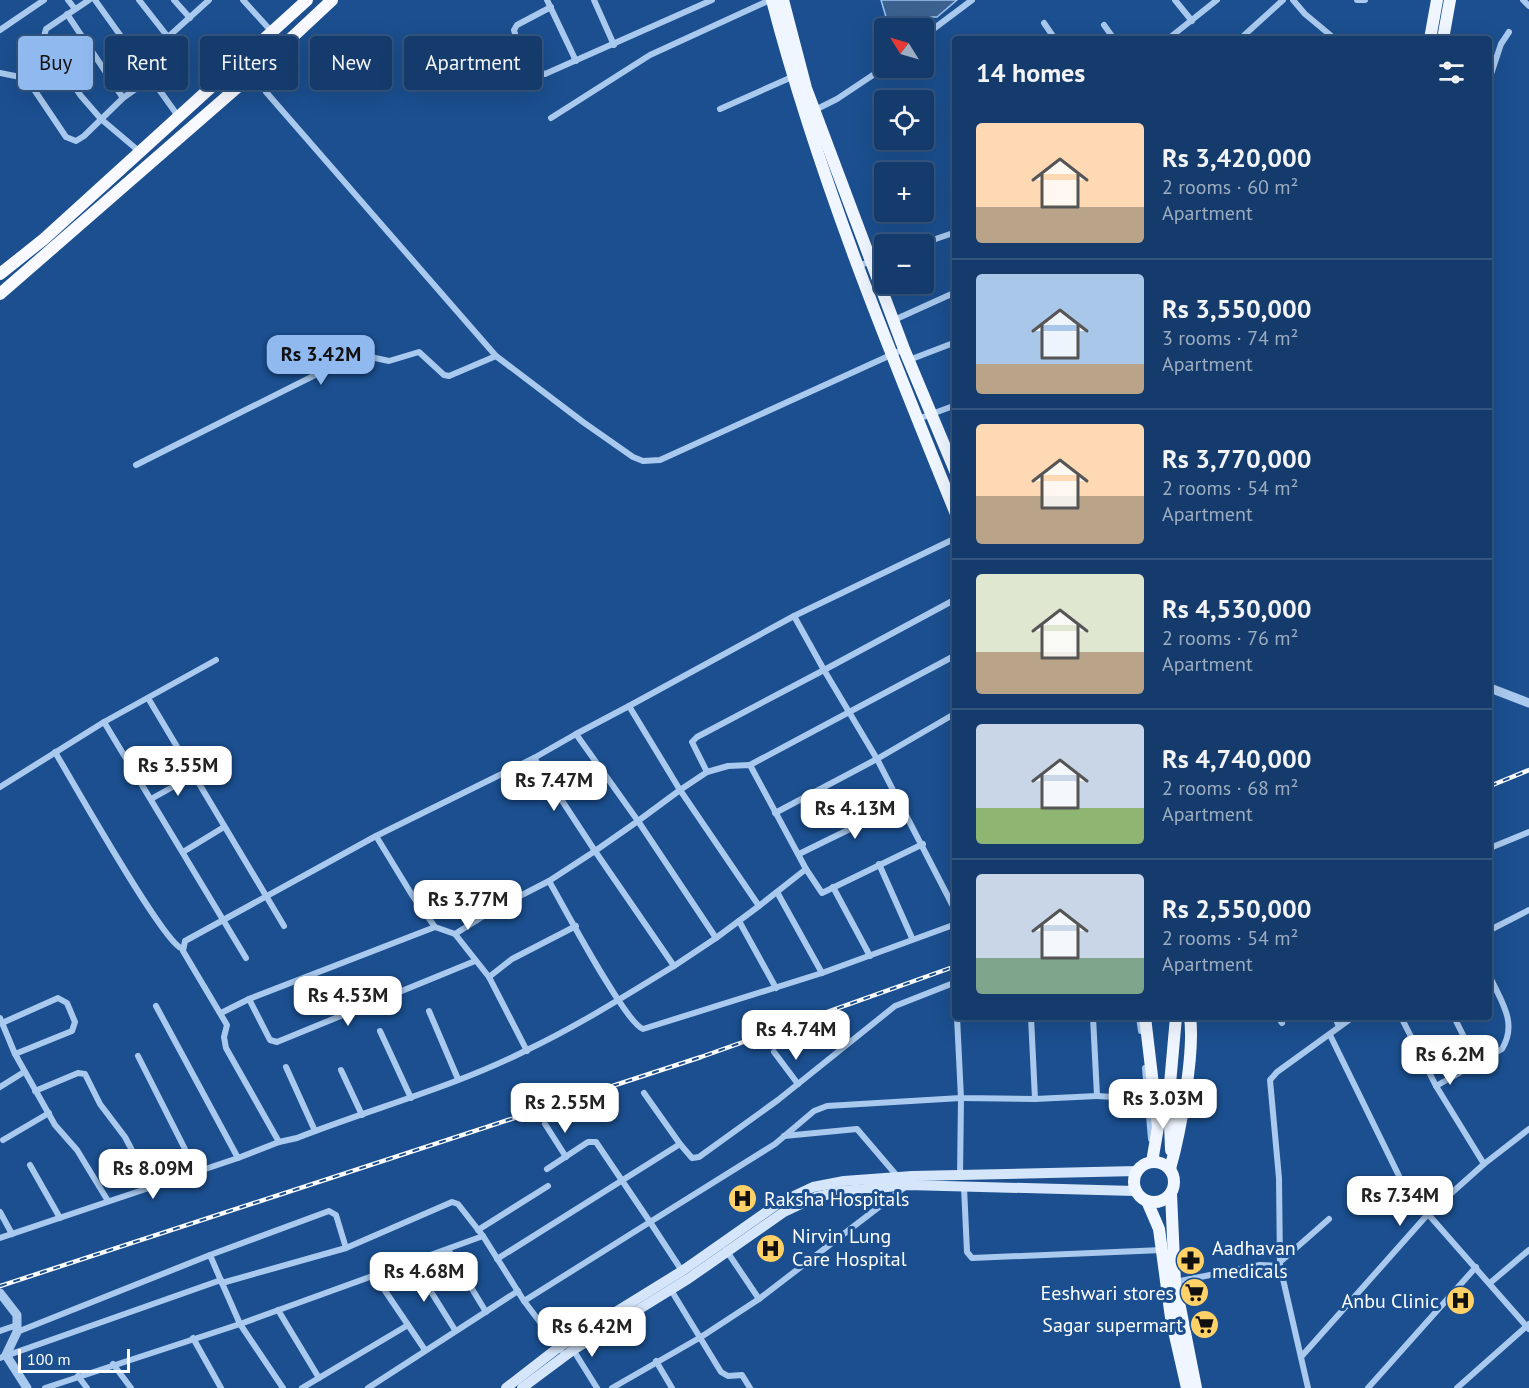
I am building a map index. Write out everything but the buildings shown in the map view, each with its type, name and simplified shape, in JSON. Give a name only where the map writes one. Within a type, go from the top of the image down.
[{"type":"highway","points":[[0,274],[44,239],[308,0]]},
{"type":"highway","points":[[0,294],[251,76],[334,0]]},
{"type":"main road","points":[[771,0],[792,77],[856,266],[952,504]]},
{"type":"main road","points":[[783,0],[815,110],[907,354],[931,414],[952,457]]},
{"type":"main road","points":[[1431,36],[1437,0]]},
{"type":"main road","points":[[1444,36],[1450,0]]},
{"type":"main road","points":[[1145,1020],[1158,1127],[1152,1162]]},
{"type":"main road","points":[[1176,1020],[1169,1095],[1171,1152],[1169,1168],[1174,1186],[1171,1194],[1175,1282],[1196,1388]]},
{"type":"main road","points":[[1169,1168],[1179,1131],[1190,1039],[1190,1020]]},
{"type":"main road","points":[[522,1388],[566,1349],[671,1290],[798,1192],[844,1181],[898,1177],[1137,1171],[1152,1162],[1169,1132]]},
{"type":"main road","points":[[1152,1162],[1169,1168]]},
{"type":"main road","points":[[1135,1191],[1134,1181],[1137,1171]]},
{"type":"main road","points":[[506,1388],[682,1270],[784,1212],[816,1197],[844,1191],[908,1185],[1135,1191],[1147,1201],[1157,1221],[1172,1318],[1187,1388]]},
{"type":"main road","points":[[1147,1201],[1164,1200],[1171,1194]]},
{"type":"street","points":[[0,30],[44,0]]},
{"type":"street","points":[[68,0],[75,9]]},
{"type":"street","points":[[89,0],[46,29],[42,40],[81,96],[101,119],[141,152]]},
{"type":"street","points":[[95,0],[120,36]]},
{"type":"street","points":[[139,0],[167,36]]},
{"type":"street","points":[[174,0],[190,18]]},
{"type":"street","points":[[169,36],[209,0]]},
{"type":"street","points":[[243,0],[272,32]]},
{"type":"street","points":[[547,0],[576,61]]},
{"type":"street","points":[[594,0],[614,45]]},
{"type":"street","points":[[551,7],[514,27],[514,33],[526,59],[533,69],[545,74],[712,0]]},
{"type":"street","points":[[552,118],[650,55],[771,0]]},
{"type":"street","points":[[934,28],[972,0]]},
{"type":"street","points":[[1175,0],[1192,21]]},
{"type":"street","points":[[1172,36],[1192,21],[1209,3],[1217,0]]},
{"type":"street","points":[[1243,36],[1283,0]]},
{"type":"street","points":[[1293,0],[1305,14],[1331,36]]},
{"type":"street","points":[[1357,0],[1365,0]]},
{"type":"street","points":[[1523,0],[1529,6]]},
{"type":"street","points":[[67,14],[123,98]]},
{"type":"street","points":[[1044,23],[1053,36]]},
{"type":"street","points":[[1104,25],[1112,36]]},
{"type":"street","points":[[1492,71],[1501,44],[1509,32]]},
{"type":"street","points":[[0,73],[20,76],[29,82],[69,140],[76,141],[134,90]]},
{"type":"street","points":[[815,110],[837,99],[874,74]]},
{"type":"street","points":[[720,109],[792,77]]},
{"type":"street","points":[[157,90],[179,118]]},
{"type":"street","points":[[266,92],[496,356],[582,423],[633,457],[643,460],[660,460],[892,354],[907,354],[952,343]]},
{"type":"street","points":[[934,240],[952,233]]},
{"type":"street","points":[[856,266],[872,261]]},
{"type":"street","points":[[894,320],[952,294]]},
{"type":"street","points":[[136,465],[357,354],[389,361],[420,352],[444,375],[449,376],[496,356]]},
{"type":"street","points":[[918,419],[952,406]]},
{"type":"street","points":[[182,948],[185,941],[267,898],[376,836],[534,758],[794,616],[952,540]]},
{"type":"street","points":[[707,772],[692,745],[694,739],[952,601]]},
{"type":"street","points":[[794,616],[877,759],[952,904]]},
{"type":"street","points":[[455,933],[493,909],[549,881],[595,852],[707,772],[728,766],[750,765],[850,714],[952,657]]},
{"type":"street","points":[[0,787],[104,722],[216,660]]},
{"type":"street","points":[[1492,689],[1529,703]]},
{"type":"street","points":[[148,698],[284,926]]},
{"type":"street","points":[[629,706],[680,790],[759,906]]},
{"type":"street","points":[[775,813],[877,759],[952,715]]},
{"type":"street","points":[[104,722],[246,958]]},
{"type":"street","points":[[576,734],[638,821],[716,938]]},
{"type":"street","points":[[56,752],[164,931],[176,945],[182,948],[227,1025],[224,1037],[226,1048],[279,1142]]},
{"type":"street","points":[[534,758],[595,852],[674,966]]},
{"type":"street","points":[[750,765],[806,869],[822,893],[923,844]]},
{"type":"street","points":[[151,799],[194,775]]},
{"type":"street","points":[[799,854],[901,804]]},
{"type":"street","points":[[183,852],[224,827]]},
{"type":"street","points":[[1492,847],[1529,832]]},
{"type":"street","points":[[376,836],[412,895],[435,927],[455,933],[489,977],[527,1051]]},
{"type":"street","points":[[879,864],[912,938]]},
{"type":"street","points":[[0,1238],[197,1173],[279,1142],[411,1098],[527,1051],[674,966],[740,921],[806,869]]},
{"type":"street","points":[[549,881],[618,999],[637,1027],[651,1029],[822,974],[912,938],[952,925]]},
{"type":"street","points":[[833,887],[870,956]]},
{"type":"street","points":[[777,892],[822,974]]},
{"type":"street","points":[[1492,929],[1529,910]]},
{"type":"street","points":[[740,921],[776,988]]},
{"type":"street","points":[[489,977],[512,959],[576,926]]},
{"type":"street","points":[[220,1013],[249,999],[435,927]]},
{"type":"street","points":[[249,999],[266,1035],[273,1042],[277,1042],[475,961]]},
{"type":"street","points":[[1436,1086],[1502,1049],[1509,1027],[1509,1017],[1492,981]]},
{"type":"street","points":[[644,1093],[692,1158],[699,1157],[798,1084],[895,1006],[952,984]]},
{"type":"street","points":[[15,1054],[72,1031],[75,1022],[67,1003],[58,998],[1,1021],[2,1032],[35,1091],[77,1150],[108,1201]]},
{"type":"street","points":[[156,1006],[238,1158]]},
{"type":"street","points":[[429,1011],[458,1079]]},
{"type":"street","points":[[957,1020],[962,1098],[960,1176]]},
{"type":"street","points":[[1031,1020],[1035,1099]]},
{"type":"street","points":[[1093,1020],[1097,1096]]},
{"type":"street","points":[[1139,1020],[1152,1134],[1152,1162]]},
{"type":"street","points":[[1336,1020],[1339,1027]]},
{"type":"street","points":[[1308,1388],[1280,1265],[1279,1178],[1269,1085],[1274,1075],[1349,1020]]},
{"type":"street","points":[[1403,1020],[1436,1086],[1484,1164]]},
{"type":"street","points":[[1456,1020],[1478,1063]]},
{"type":"street","points":[[380,1031],[411,1098]]},
{"type":"street","points":[[1330,1035],[1400,1178],[1428,1214],[1528,1326],[1457,1388]]},
{"type":"street","points":[[774,1052],[798,1084]]},
{"type":"street","points":[[138,1056],[197,1173]]},
{"type":"street","points":[[286,1067],[315,1131]]},
{"type":"street","points":[[341,1070],[362,1115]]},
{"type":"street","points":[[0,1087],[24,1072]]},
{"type":"street","points":[[35,1091],[78,1073],[85,1074],[106,1113],[125,1137],[152,1188]]},
{"type":"street","points":[[524,1300],[784,1136],[814,1111],[827,1106],[962,1098],[1035,1099],[1097,1096],[1147,1099]]},
{"type":"street","points":[[3,1140],[49,1113]]},
{"type":"street","points":[[545,1124],[566,1157]]},
{"type":"street","points":[[784,1136],[857,1129],[898,1177]]},
{"type":"street","points":[[1301,1357],[1428,1214],[1484,1164],[1528,1133]]},
{"type":"street","points":[[547,1169],[592,1140],[596,1142],[682,1270]]},
{"type":"street","points":[[497,1258],[680,1144]]},
{"type":"street","points":[[30,1165],[60,1218]]},
{"type":"street","points":[[612,1388],[701,1337],[759,1299],[908,1185]]},
{"type":"street","points":[[478,1230],[548,1186]]},
{"type":"street","points":[[964,1187],[967,1252],[972,1258],[1163,1250]]},
{"type":"street","points":[[3,1356],[222,1281],[346,1248],[452,1202],[458,1204],[483,1236],[518,1292],[597,1388]]},
{"type":"street","points":[[0,1331],[17,1329],[329,1211],[336,1215],[346,1248]]},
{"type":"street","points":[[0,1212],[12,1234]]},
{"type":"street","points":[[1175,1282],[1260,1265],[1280,1265],[1329,1219]]},
{"type":"street","points":[[45,1388],[240,1324],[449,1251],[483,1236]]},
{"type":"street","points":[[724,1247],[759,1299]]},
{"type":"street","points":[[449,1251],[486,1312]]},
{"type":"street","points":[[1490,1283],[1529,1251]]},
{"type":"street","points":[[210,1255],[240,1324],[283,1388]]},
{"type":"street","points":[[413,1263],[455,1330]]},
{"type":"street","points":[[1368,1388],[1476,1267]]},
{"type":"street","points":[[375,1276],[425,1350]]},
{"type":"street","points":[[671,1290],[721,1372],[728,1376],[742,1375],[750,1388]]},
{"type":"street","points":[[368,1388],[455,1330],[518,1292]]},
{"type":"street","points":[[0,1293],[17,1315],[17,1329],[3,1356]]},
{"type":"street","points":[[278,1310],[319,1378]]},
{"type":"street","points":[[302,1388],[408,1324]]},
{"type":"street","points":[[193,1338],[221,1388]]},
{"type":"street","points":[[3,1356],[27,1388]]},
{"type":"street","points":[[656,1361],[672,1388]]},
{"type":"street","points":[[113,1364],[131,1388]]},
{"type":"street","points":[[78,1376],[87,1388]]},
{"type":"water","points":[[881,0],[957,0],[937,17],[886,17]]},
{"type":"railway","points":[[1492,785],[1529,770]]},
{"type":"railway","points":[[0,1286],[701,1057],[952,967]]},
{"type":"place","name":"Raksha Hospitals","points":[[743,1199]]},
{"type":"place","name":"Nirvin Lung Care Hospital","points":[[771,1248]]},
{"type":"place","name":"Aadhavan medicals","points":[[1191,1260]]},
{"type":"place","name":"Eeshwari stores","points":[[1195,1293]]},
{"type":"place","name":"Anbu Clinic","points":[[1460,1301]]},
{"type":"place","name":"Sagar supermart","points":[[1204,1325]]}]
